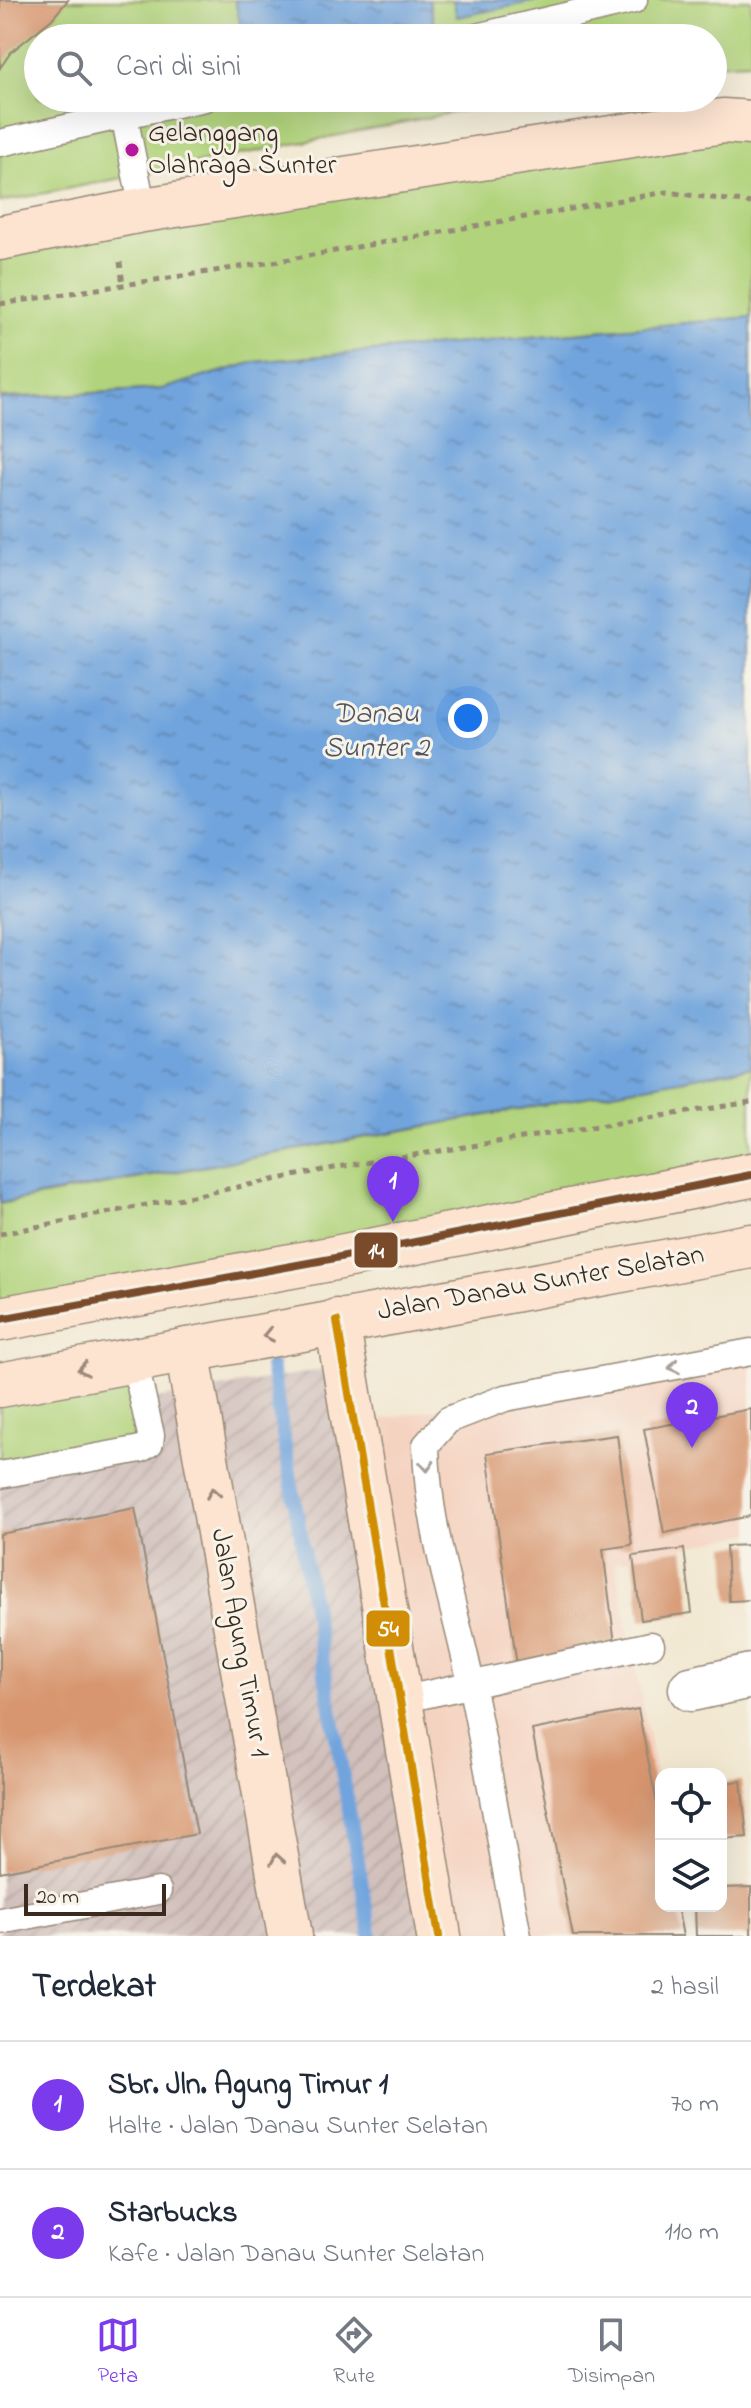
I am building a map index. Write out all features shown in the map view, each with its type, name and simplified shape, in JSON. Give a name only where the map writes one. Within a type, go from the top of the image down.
[{"type":"street","points":[[0,238],[143,210],[723,121],[751,123]]},
{"type":"street","points":[[0,1319],[300,1264],[751,1175]]},
{"type":"street","name":"Jalan Danau Sunter Selatan","points":[[0,1385],[751,1246]]},
{"type":"street","points":[[324,1323],[401,1700],[439,1936]]},
{"type":"street","name":"Jalan Agung Timur 1","points":[[206,1347],[290,1936]]},
{"type":"street","points":[[691,1689],[751,1676]]},
{"type":"lane","points":[[532,24],[634,0]]},
{"type":"lane","points":[[0,143],[138,112]]},
{"type":"lane","points":[[124,115],[143,210]]},
{"type":"lane","points":[[518,1936],[472,1686],[426,1473],[426,1445],[448,1420],[505,1398],[751,1352]]},
{"type":"lane","points":[[0,1475],[141,1449],[150,1443],[151,1435],[134,1360]]},
{"type":"lane","points":[[401,1700],[651,1645]]},
{"type":"lane","points":[[0,1921],[158,1891]]},
{"type":"path","points":[[0,304],[279,261],[666,192],[751,203]]},
{"type":"path","points":[[0,1234],[344,1166],[751,1102]]},
{"type":"shaded area","points":[[751,1351],[751,1533],[615,1562],[655,1768],[655,1912],[683,1912],[688,1936],[441,1936],[360,1423]]},
{"type":"shaded area","points":[[349,1365],[441,1936],[0,1936],[0,1427]]},
{"type":"green space","name":"Gelanggang Olahraga Sunter","points":[[0,0],[751,0],[751,62],[727,63],[727,24],[24,24],[24,112],[456,112],[0,202]]},
{"type":"green space","points":[[751,123],[751,317],[255,362],[162,389],[0,398],[0,244]]},
{"type":"green space","points":[[751,1067],[751,1171],[0,1314],[0,1204]]},
{"type":"green space","points":[[134,1360],[151,1435],[0,1475],[0,1385]]},
{"type":"water","points":[[235,0],[429,0],[434,24],[240,24]]},
{"type":"water","points":[[453,0],[536,0],[537,1],[457,17]]},
{"type":"water","name":"Danau Sunter 2","points":[[751,317],[751,1067],[0,1203],[0,399],[162,389],[255,362]]},
{"type":"building","points":[[0,0],[68,0],[46,24],[24,24],[24,42],[11,52],[0,68]]},
{"type":"building","points":[[751,1409],[751,1516],[664,1533],[644,1429]]},
{"type":"building","points":[[617,1435],[632,1545],[603,1549],[616,1652],[517,1666],[487,1453]]},
{"type":"building","points":[[135,1508],[197,1834],[0,1872],[0,1534]]},
{"type":"building","points":[[751,1545],[751,1600],[729,1601],[726,1546]]},
{"type":"building","points":[[684,1549],[692,1613],[641,1620],[633,1556]]},
{"type":"building","points":[[638,1709],[655,1794],[655,1912],[678,1912],[683,1936],[573,1936],[532,1730]]},
{"type":"building","points":[[741,1781],[747,1837],[727,1839],[727,1782]]},
{"type":"building","points":[[751,1887],[751,1936],[696,1936],[695,1912],[727,1912],[727,1888]]},
{"type":"waterway","points":[[271,1366],[371,1936]]},
{"type":"transit line","name":"14","points":[[0,1319],[330,1259],[751,1175]]},
{"type":"transit line","name":"54","points":[[337,1321],[439,1936]]},
{"type":"place","name":"Gelanggang Olahraga Sunter","points":[[132,150]]},
{"type":"place","name":"Sbr. Jln. Agung Timur 1","points":[[393,1222]]},
{"type":"place","name":"Starbucks","points":[[692,1448]]}]
